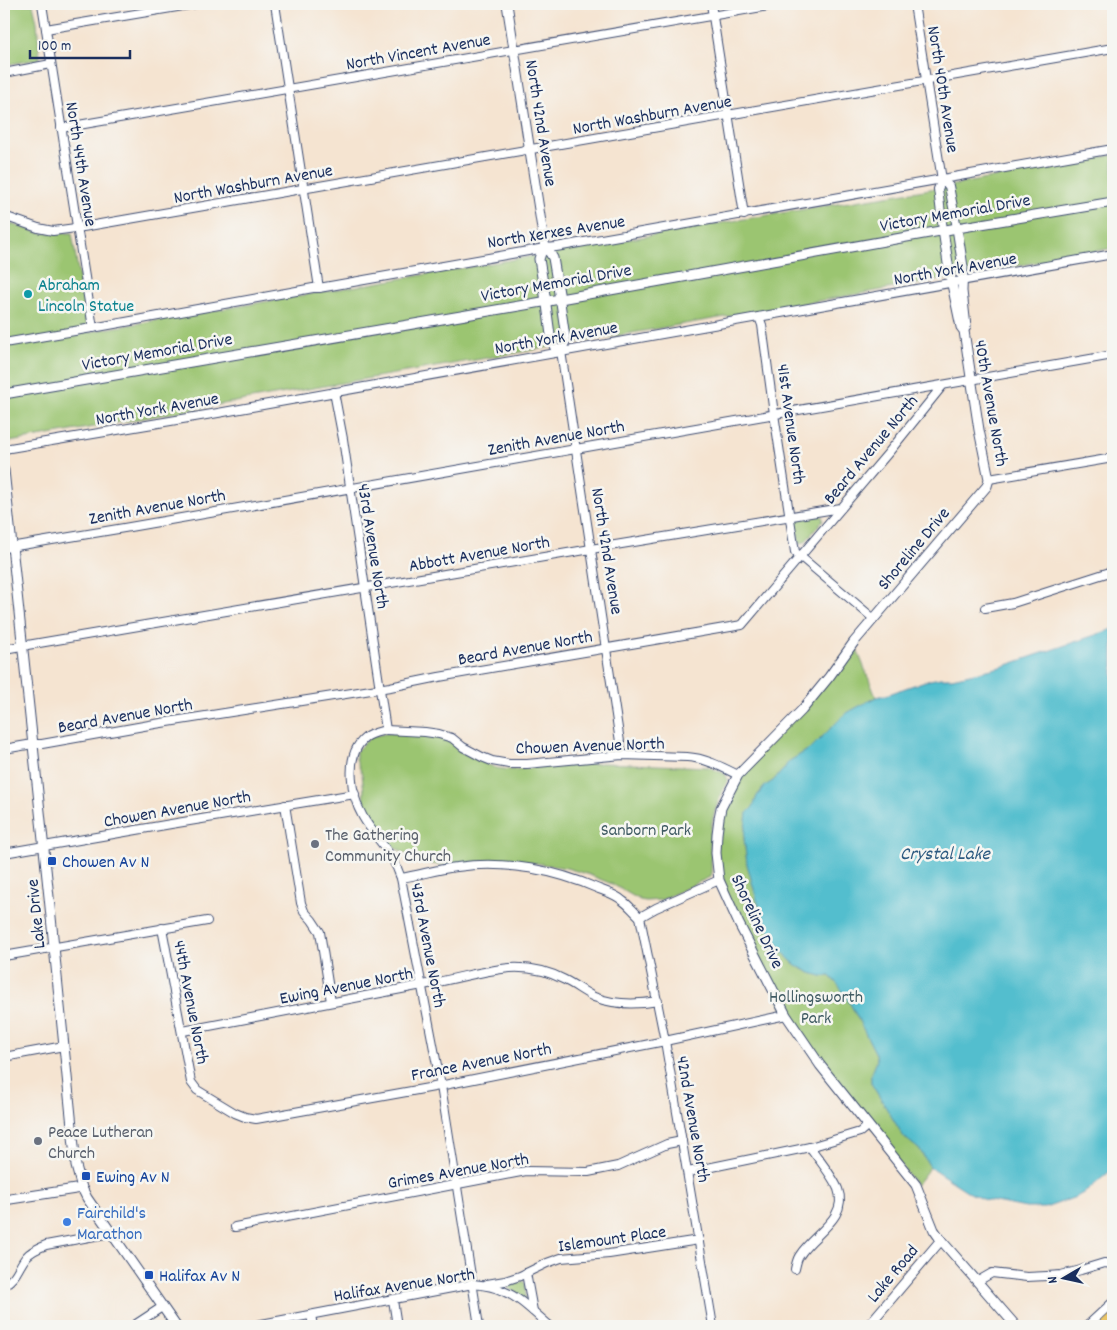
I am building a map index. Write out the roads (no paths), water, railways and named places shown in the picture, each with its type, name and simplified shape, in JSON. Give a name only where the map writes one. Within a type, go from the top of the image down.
[{"type":"main road","points":[[1102,1326],[1113,1316]]},
{"type":"street","name":"North 44th Avenue","points":[[42,4],[93,328]]},
{"type":"street","points":[[46,29],[196,4]]},
{"type":"street","points":[[275,4],[319,288]]},
{"type":"street","name":"North 42nd Avenue","points":[[507,4],[545,248],[553,258],[560,299],[566,341],[561,351],[622,755]]},
{"type":"street","points":[[711,4],[744,215]]},
{"type":"street","name":"North Vincent Avenue","points":[[61,128],[780,4]]},
{"type":"street","name":"North 40th Avenue","points":[[914,4],[942,180],[938,190],[943,230],[961,327],[964,332]]},
{"type":"street","name":"North Washburn Avenue","points":[[4,216],[21,223],[45,229],[77,228],[1113,48]]},
{"type":"street","points":[[4,73],[51,64]]},
{"type":"street","name":"North Xerxes Avenue","points":[[4,343],[1113,149]]},
{"type":"street","name":"North 40th Avenue","points":[[942,180],[949,186],[963,267],[962,291],[966,326],[964,332]]},
{"type":"street","name":"Victory Memorial Drive","points":[[4,394],[1113,202]]},
{"type":"street","name":"North 42nd Avenue","points":[[545,248],[539,258],[550,339],[554,347],[561,351]]},
{"type":"street","name":"North York Avenue","points":[[4,449],[963,282],[1113,254]]},
{"type":"street","name":"41st Avenue North","points":[[760,317],[795,552],[800,556]]},
{"type":"street","name":"40th Avenue North","points":[[964,332],[979,430],[989,479]]},
{"type":"street","name":"Zenith Avenue North","points":[[8,547],[1113,355]]},
{"type":"street","name":"Beard Avenue North","points":[[4,749],[381,689],[439,677],[742,625],[889,452],[943,385]]},
{"type":"street","name":"43rd Avenue North","points":[[334,392],[343,439],[386,730],[372,733],[360,742],[354,754],[351,769],[355,794],[362,815],[395,863],[401,878],[441,1086],[480,1326]]},
{"type":"street","points":[[989,479],[1113,458]]},
{"type":"street","name":"Lake Drive","points":[[4,470],[8,547],[23,646],[76,1166],[82,1188],[95,1211],[176,1326]]},
{"type":"street","name":"Shoreline Drive","points":[[940,1240],[916,1185],[820,1065],[786,1015],[738,924],[719,880],[716,852],[719,818],[724,801],[738,775],[802,710],[854,642],[987,486],[989,479]]},
{"type":"street","name":"Abbott Avenue North","points":[[4,649],[841,508]]},
{"type":"street","points":[[800,556],[874,619]]},
{"type":"street","points":[[985,608],[1012,603],[1113,571]]},
{"type":"street","name":"Chowen Avenue North","points":[[386,730],[439,734],[452,738],[463,747],[482,757],[509,764],[622,755],[696,758],[738,775]]},
{"type":"street","name":"Chowen Avenue North","points":[[4,853],[355,794]]},
{"type":"street","points":[[285,805],[301,903],[304,911],[320,932],[331,1002]]},
{"type":"street","points":[[401,878],[457,867],[516,866],[547,872],[590,885],[623,900],[640,917],[719,880]]},
{"type":"street","name":"42nd Avenue North","points":[[640,917],[658,1001],[713,1326]]},
{"type":"street","points":[[4,956],[208,920]]},
{"type":"street","name":"44th Avenue North","points":[[162,928],[183,1031],[191,1082]]},
{"type":"street","name":"Ewing Avenue North","points":[[183,1031],[510,968],[546,972],[593,996],[610,1002],[643,1004],[658,1001]]},
{"type":"street","name":"France Avenue North","points":[[191,1082],[197,1090],[235,1113],[256,1119],[441,1086],[786,1015]]},
{"type":"street","points":[[4,1057],[64,1046]]},
{"type":"street","points":[[688,1172],[810,1147],[860,1132],[868,1125]]},
{"type":"street","name":"Grimes Avenue North","points":[[235,1226],[526,1171],[588,1172],[618,1166],[667,1144],[682,1141]]},
{"type":"street","points":[[795,1269],[799,1256],[836,1215],[840,1199],[835,1183],[810,1147]]},
{"type":"street","points":[[4,1200],[82,1188]]},
{"type":"street","points":[[4,1285],[16,1274],[24,1259],[38,1248],[111,1233]]},
{"type":"street","name":"Islemount Place","points":[[473,1284],[490,1284],[505,1281],[561,1258],[610,1254],[699,1240]]},
{"type":"street","points":[[940,1240],[1016,1326]]},
{"type":"street","name":"Lake Road","points":[[868,1326],[940,1240]]},
{"type":"street","points":[[978,1281],[992,1273],[1027,1276],[1061,1275],[1104,1263],[1113,1264]]},
{"type":"street","points":[[526,1273],[532,1311]]},
{"type":"street","name":"Halifax Avenue North","points":[[251,1326],[473,1284],[490,1286],[505,1291],[550,1326]]},
{"type":"street","points":[[393,1300],[397,1326]]},
{"type":"street","points":[[1087,1326],[1113,1302]]},
{"type":"street","points":[[133,1326],[162,1307]]},
{"type":"street","points":[[311,1315],[313,1326]]},
{"type":"water","name":"Crystal Lake","points":[[1113,629],[1113,1174],[1109,1172],[1087,1191],[1076,1197],[1045,1208],[1026,1208],[985,1200],[970,1193],[930,1167],[920,1150],[904,1137],[871,1083],[871,1075],[877,1060],[876,1054],[839,986],[830,976],[811,973],[797,966],[788,958],[770,933],[757,900],[747,864],[744,838],[747,813],[753,807],[757,796],[765,786],[773,781],[788,762],[811,748],[845,714],[876,697],[925,681],[952,678],[1001,667]]},
{"type":"place","name":"Abraham Lincoln Statue","points":[[28,294]]},
{"type":"place","name":"The Gathering Community Church","points":[[315,844]]},
{"type":"place","name":"Chowen Av N","points":[[52,861]]},
{"type":"place","name":"Peace Lutheran Church","points":[[38,1141]]},
{"type":"place","name":"Ewing Av N","points":[[86,1176]]},
{"type":"place","name":"Fairchild's Marathon","points":[[67,1222]]},
{"type":"place","name":"Halifax Av N","points":[[149,1275]]},
{"type":"park label","name":"Sanborn Park","points":[[646,829]]},
{"type":"park label","name":"Hollingsworth Park","points":[[816,1006]]}]
